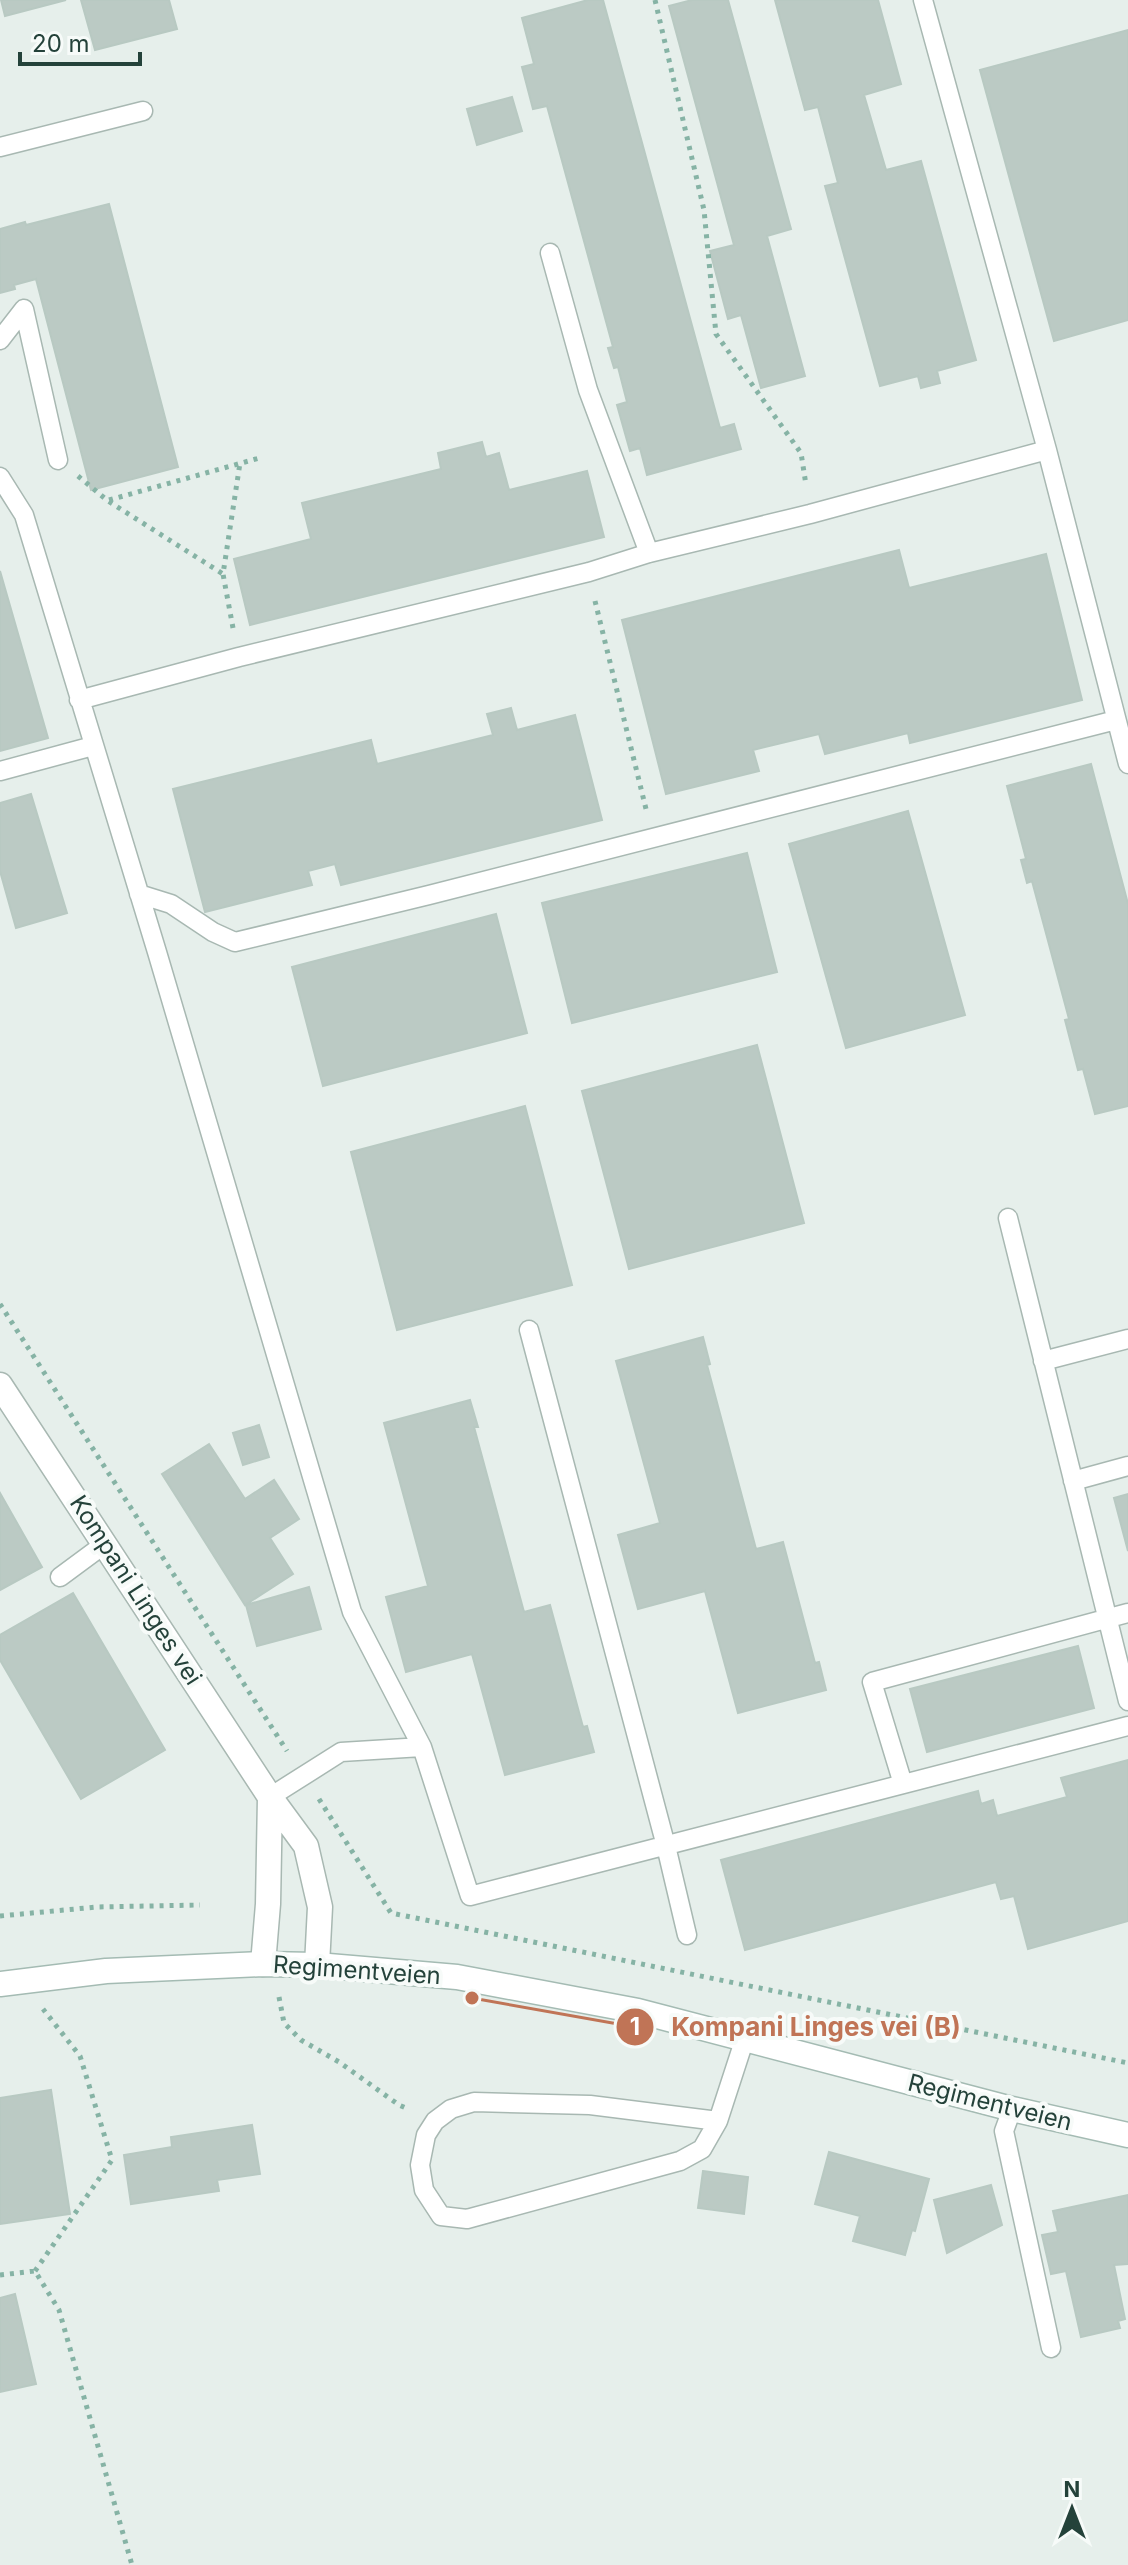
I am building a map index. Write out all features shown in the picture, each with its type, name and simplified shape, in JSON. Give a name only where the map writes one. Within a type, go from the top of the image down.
[{"type":"main road","name":"Kompani Linges vei","points":[[0,1385],[270,1797],[306,1846],[320,1907],[317,1965]]},
{"type":"main road","points":[[263,1964],[268,1904],[270,1797]]},
{"type":"main road","name":"Regimentveien","points":[[0,1984],[106,1971],[263,1964],[317,1965],[457,1977],[638,2011],[1012,2109],[1128,2135]]},
{"type":"lane","points":[[923,0],[1047,450],[1128,764]]},
{"type":"lane","points":[[0,147],[143,111]]},
{"type":"lane","points":[[550,253],[588,390],[649,553]]},
{"type":"lane","points":[[0,340],[24,309],[58,460]]},
{"type":"lane","points":[[79,700],[239,657],[589,572],[649,553],[810,514],[1047,450]]},
{"type":"lane","points":[[0,477],[24,515],[352,1612],[422,1747],[470,1896],[1128,1726]]},
{"type":"lane","points":[[139,894],[171,904],[213,932],[235,942],[1116,720]]},
{"type":"lane","points":[[0,771],[93,746]]},
{"type":"lane","points":[[1008,1218],[1128,1701]]},
{"type":"lane","points":[[529,1330],[687,1935]]},
{"type":"lane","points":[[1043,1361],[1128,1339]]},
{"type":"lane","points":[[1073,1481],[1128,1466]]},
{"type":"lane","points":[[60,1577],[106,1543]]},
{"type":"lane","points":[[903,1784],[872,1682],[1128,1613]]},
{"type":"lane","points":[[270,1797],[341,1752],[422,1747]]},
{"type":"lane","points":[[718,2121],[590,2105],[474,2102],[451,2109],[435,2121],[426,2135],[420,2165],[424,2190],[441,2216],[467,2219],[680,2161],[702,2149],[718,2121],[745,2038]]},
{"type":"lane","points":[[1012,2109],[1004,2131],[1051,2348]]},
{"type":"path","points":[[655,0],[704,210],[716,334],[801,453],[810,514]]},
{"type":"path","points":[[108,501],[263,457]]},
{"type":"path","points":[[58,460],[108,501],[223,574]]},
{"type":"path","points":[[239,657],[223,574],[240,463]]},
{"type":"path","points":[[589,572],[653,837]]},
{"type":"path","points":[[0,1304],[391,1913],[1128,2063]]},
{"type":"path","points":[[0,1916],[97,1907],[200,1905]]},
{"type":"path","points":[[0,2275],[35,2271],[112,2160],[80,2056],[39,2004],[28,1980]]},
{"type":"path","points":[[277,1988],[284,2023],[301,2040],[339,2062],[399,2105],[435,2121]]},
{"type":"path","points":[[35,2271],[59,2310],[132,2565]]},
{"type":"building","points":[[1,0],[66,0],[5,16]]},
{"type":"building","points":[[81,0],[169,0],[177,29],[95,50]]},
{"type":"building","points":[[588,0],[603,0],[720,428],[734,424],[741,449],[647,475],[640,448],[630,451],[617,405],[627,402],[618,367],[614,368],[608,348],[613,347],[547,106],[533,109],[522,67],[534,64],[522,18]]},
{"type":"building","points":[[692,0],[728,0],[791,229],[767,236],[805,376],[761,388],[741,315],[728,319],[710,251],[734,245],[669,6]]},
{"type":"building","points":[[775,0],[878,0],[901,84],[864,95],[886,170],[921,161],[976,360],[937,371],[940,383],[921,388],[918,376],[880,386],[825,186],[838,183],[818,107],[805,110]]},
{"type":"building","points":[[1128,30],[1128,320],[1054,341],[980,70]]},
{"type":"building","points":[[512,97],[522,131],[477,145],[467,109]]},
{"type":"building","points":[[109,204],[178,467],[91,490],[36,279],[0,293],[0,229]]},
{"type":"building","points":[[482,442],[486,457],[499,453],[509,490],[587,471],[604,537],[250,625],[234,559],[311,539],[302,503],[441,469],[438,453]]},
{"type":"building","points":[[899,550],[909,588],[1046,554],[1082,700],[910,743],[908,733],[825,754],[819,734],[753,750],[759,771],[666,794],[622,620]]},
{"type":"building","points":[[0,571],[48,738],[0,751]]},
{"type":"building","points":[[511,708],[517,730],[575,715],[602,820],[341,885],[335,864],[308,871],[312,885],[205,912],[173,789],[371,740],[377,764],[493,735],[487,714]]},
{"type":"building","points":[[1091,764],[1128,904],[1128,1106],[1095,1114],[1083,1069],[1078,1070],[1065,1020],[1069,1019],[1032,881],[1027,883],[1021,860],[1026,859],[1007,786]]},
{"type":"building","points":[[31,794],[67,913],[16,928],[0,871],[0,803]]},
{"type":"building","points":[[908,811],[965,1015],[846,1048],[789,844]]},
{"type":"building","points":[[747,853],[777,972],[572,1023],[542,903]]},
{"type":"building","points":[[496,914],[527,1033],[323,1086],[292,967]]},
{"type":"building","points":[[757,1045],[804,1223],[629,1269],[582,1091]]},
{"type":"building","points":[[525,1106],[572,1285],[397,1330],[351,1152]]},
{"type":"building","points":[[703,1337],[710,1364],[707,1365],[756,1549],[783,1542],[815,1663],[819,1662],[826,1690],[738,1713],[705,1591],[638,1609],[618,1535],[660,1523],[616,1361]]},
{"type":"building","points":[[470,1400],[478,1427],[474,1427],[524,1612],[550,1605],[583,1727],[587,1726],[594,1752],[505,1775],[472,1654],[406,1672],[386,1597],[428,1586],[384,1423]]},
{"type":"building","points":[[259,1425],[269,1457],[243,1465],[233,1433]]},
{"type":"building","points":[[209,1444],[245,1499],[274,1480],[299,1519],[270,1538],[293,1574],[245,1605],[162,1474]]},
{"type":"building","points":[[0,1493],[42,1567],[0,1590]]},
{"type":"building","points":[[1128,1494],[1128,1551],[1114,1498]]},
{"type":"building","points":[[309,1587],[321,1629],[257,1646],[246,1605]]},
{"type":"building","points":[[73,1593],[165,1750],[81,1799],[0,1660],[0,1635]]},
{"type":"building","points":[[1078,1646],[1094,1708],[927,1752],[910,1689]]},
{"type":"building","points":[[1128,1760],[1128,1921],[1028,1949],[1014,1896],[1001,1899],[996,1882],[745,1950],[721,1860],[978,1791],[981,1804],[993,1800],[997,1816],[1067,1797],[1061,1778]]},
{"type":"building","points":[[51,2090],[70,2214],[0,2224],[0,2098]]},
{"type":"building","points":[[252,2125],[260,2174],[217,2180],[219,2191],[131,2204],[124,2155],[172,2147],[171,2137]]},
{"type":"building","points":[[829,2152],[929,2179],[905,2255],[853,2241],[860,2216],[815,2204]]},
{"type":"building","points":[[703,2171],[748,2177],[744,2214],[698,2208]]},
{"type":"building","points":[[991,2185],[1002,2225],[947,2253],[934,2200]]},
{"type":"building","points":[[1128,2195],[1128,2264],[1114,2265],[1125,2319],[1118,2321],[1120,2328],[1081,2337],[1066,2271],[1051,2274],[1042,2235],[1058,2232],[1053,2211]]},
{"type":"building","points":[[15,2294],[36,2384],[0,2392],[0,2298]]},
{"type":"place","name":"Kompani Linges vei (B)","points":[[472,1998]]}]
